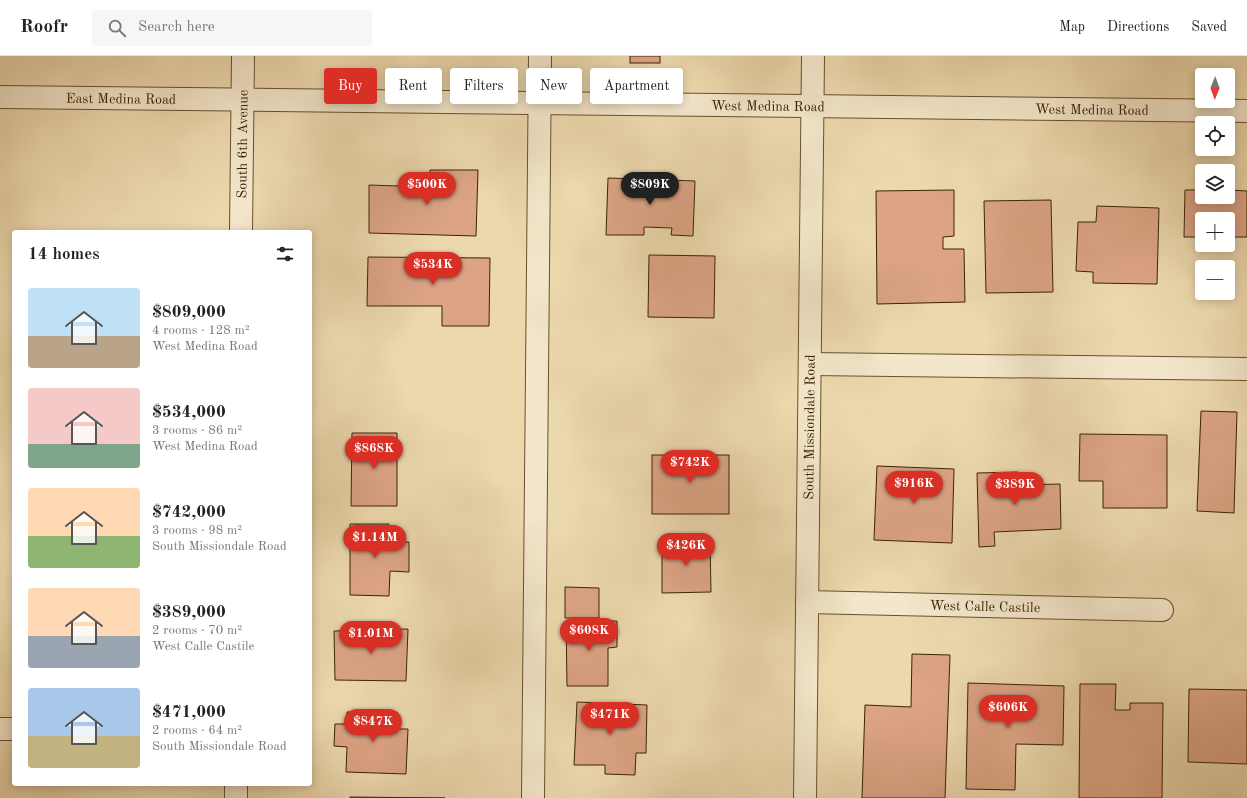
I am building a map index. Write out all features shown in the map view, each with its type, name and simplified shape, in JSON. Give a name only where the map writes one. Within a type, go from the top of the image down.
[{"type":"street","name":"South 6th Avenue","points":[[241,230],[242,56]]},
{"type":"street","points":[[540,56],[540,68]]},
{"type":"street","name":"South Missiondale Road","points":[[805,798],[813,56]]},
{"type":"street","name":"East Medina Road","points":[[0,97],[242,100]]},
{"type":"street","name":"West Medina Road","points":[[242,100],[526,104]]},
{"type":"street","name":"West Medina Road","points":[[540,104],[1247,111]]},
{"type":"street","points":[[532,798],[540,104]]},
{"type":"street","points":[[810,364],[1247,369]]},
{"type":"street","name":"West Calle Castile","points":[[807,602],[1162,610]]},
{"type":"street","points":[[0,729],[12,729]]},
{"type":"street","points":[[236,786],[236,798]]},
{"type":"building","points":[[630,56],[660,56],[660,63],[630,63]]},
{"type":"building","points":[[430,170],[478,170],[476,236],[369,233],[369,185],[430,187]]},
{"type":"building","points":[[608,178],[695,181],[693,236],[671,235],[672,228],[644,227],[644,235],[606,235]]},
{"type":"building","points":[[954,190],[954,236],[943,237],[943,249],[964,249],[965,302],[877,304],[876,191]]},
{"type":"building","points":[[1185,190],[1195,190],[1195,204],[1235,204],[1235,190],[1247,191],[1247,237],[1235,237],[1235,212],[1195,212],[1195,237],[1184,237]]},
{"type":"building","points":[[1051,200],[1053,292],[986,293],[984,201]]},
{"type":"building","points":[[1097,206],[1159,208],[1157,284],[1093,283],[1093,272],[1076,271],[1078,222],[1096,222]]},
{"type":"building","points":[[649,255],[715,256],[714,318],[648,317]]},
{"type":"building","points":[[368,257],[490,258],[489,326],[442,326],[442,306],[367,306]]},
{"type":"building","points":[[1201,411],[1237,412],[1234,513],[1197,511]]},
{"type":"building","points":[[352,433],[397,433],[397,506],[351,506]]},
{"type":"building","points":[[1080,434],[1167,435],[1167,508],[1103,508],[1103,481],[1079,481]]},
{"type":"building","points":[[652,455],[729,455],[729,514],[652,514]]},
{"type":"building","points":[[877,466],[954,469],[952,543],[874,540]]},
{"type":"building","points":[[1018,472],[1018,485],[1060,484],[1061,529],[994,532],[995,546],[979,547],[977,473]]},
{"type":"building","points":[[350,524],[389,524],[388,542],[409,542],[409,572],[390,571],[389,596],[350,595]]},
{"type":"building","points":[[710,540],[711,592],[662,593],[662,541]]},
{"type":"building","points":[[565,587],[599,588],[599,618],[565,618]]},
{"type":"building","points":[[566,621],[617,621],[617,647],[608,648],[608,686],[567,686]]},
{"type":"building","points":[[408,629],[406,681],[335,680],[334,631]]},
{"type":"building","points":[[912,654],[950,655],[945,798],[862,798],[865,705],[911,707]]},
{"type":"building","points":[[968,683],[1064,686],[1063,745],[1016,744],[1015,790],[966,789]]},
{"type":"building","points":[[1080,684],[1116,684],[1115,710],[1130,710],[1130,703],[1163,703],[1162,798],[1079,798]]},
{"type":"building","points":[[1189,689],[1247,690],[1247,764],[1188,762]]},
{"type":"building","points":[[577,702],[647,705],[646,753],[636,753],[635,775],[605,774],[605,765],[574,765]]},
{"type":"building","points":[[347,712],[398,713],[397,729],[408,729],[406,774],[346,772],[347,747],[334,746],[335,724],[347,724]]},
{"type":"building","points":[[350,797],[445,798],[350,798]]}]
